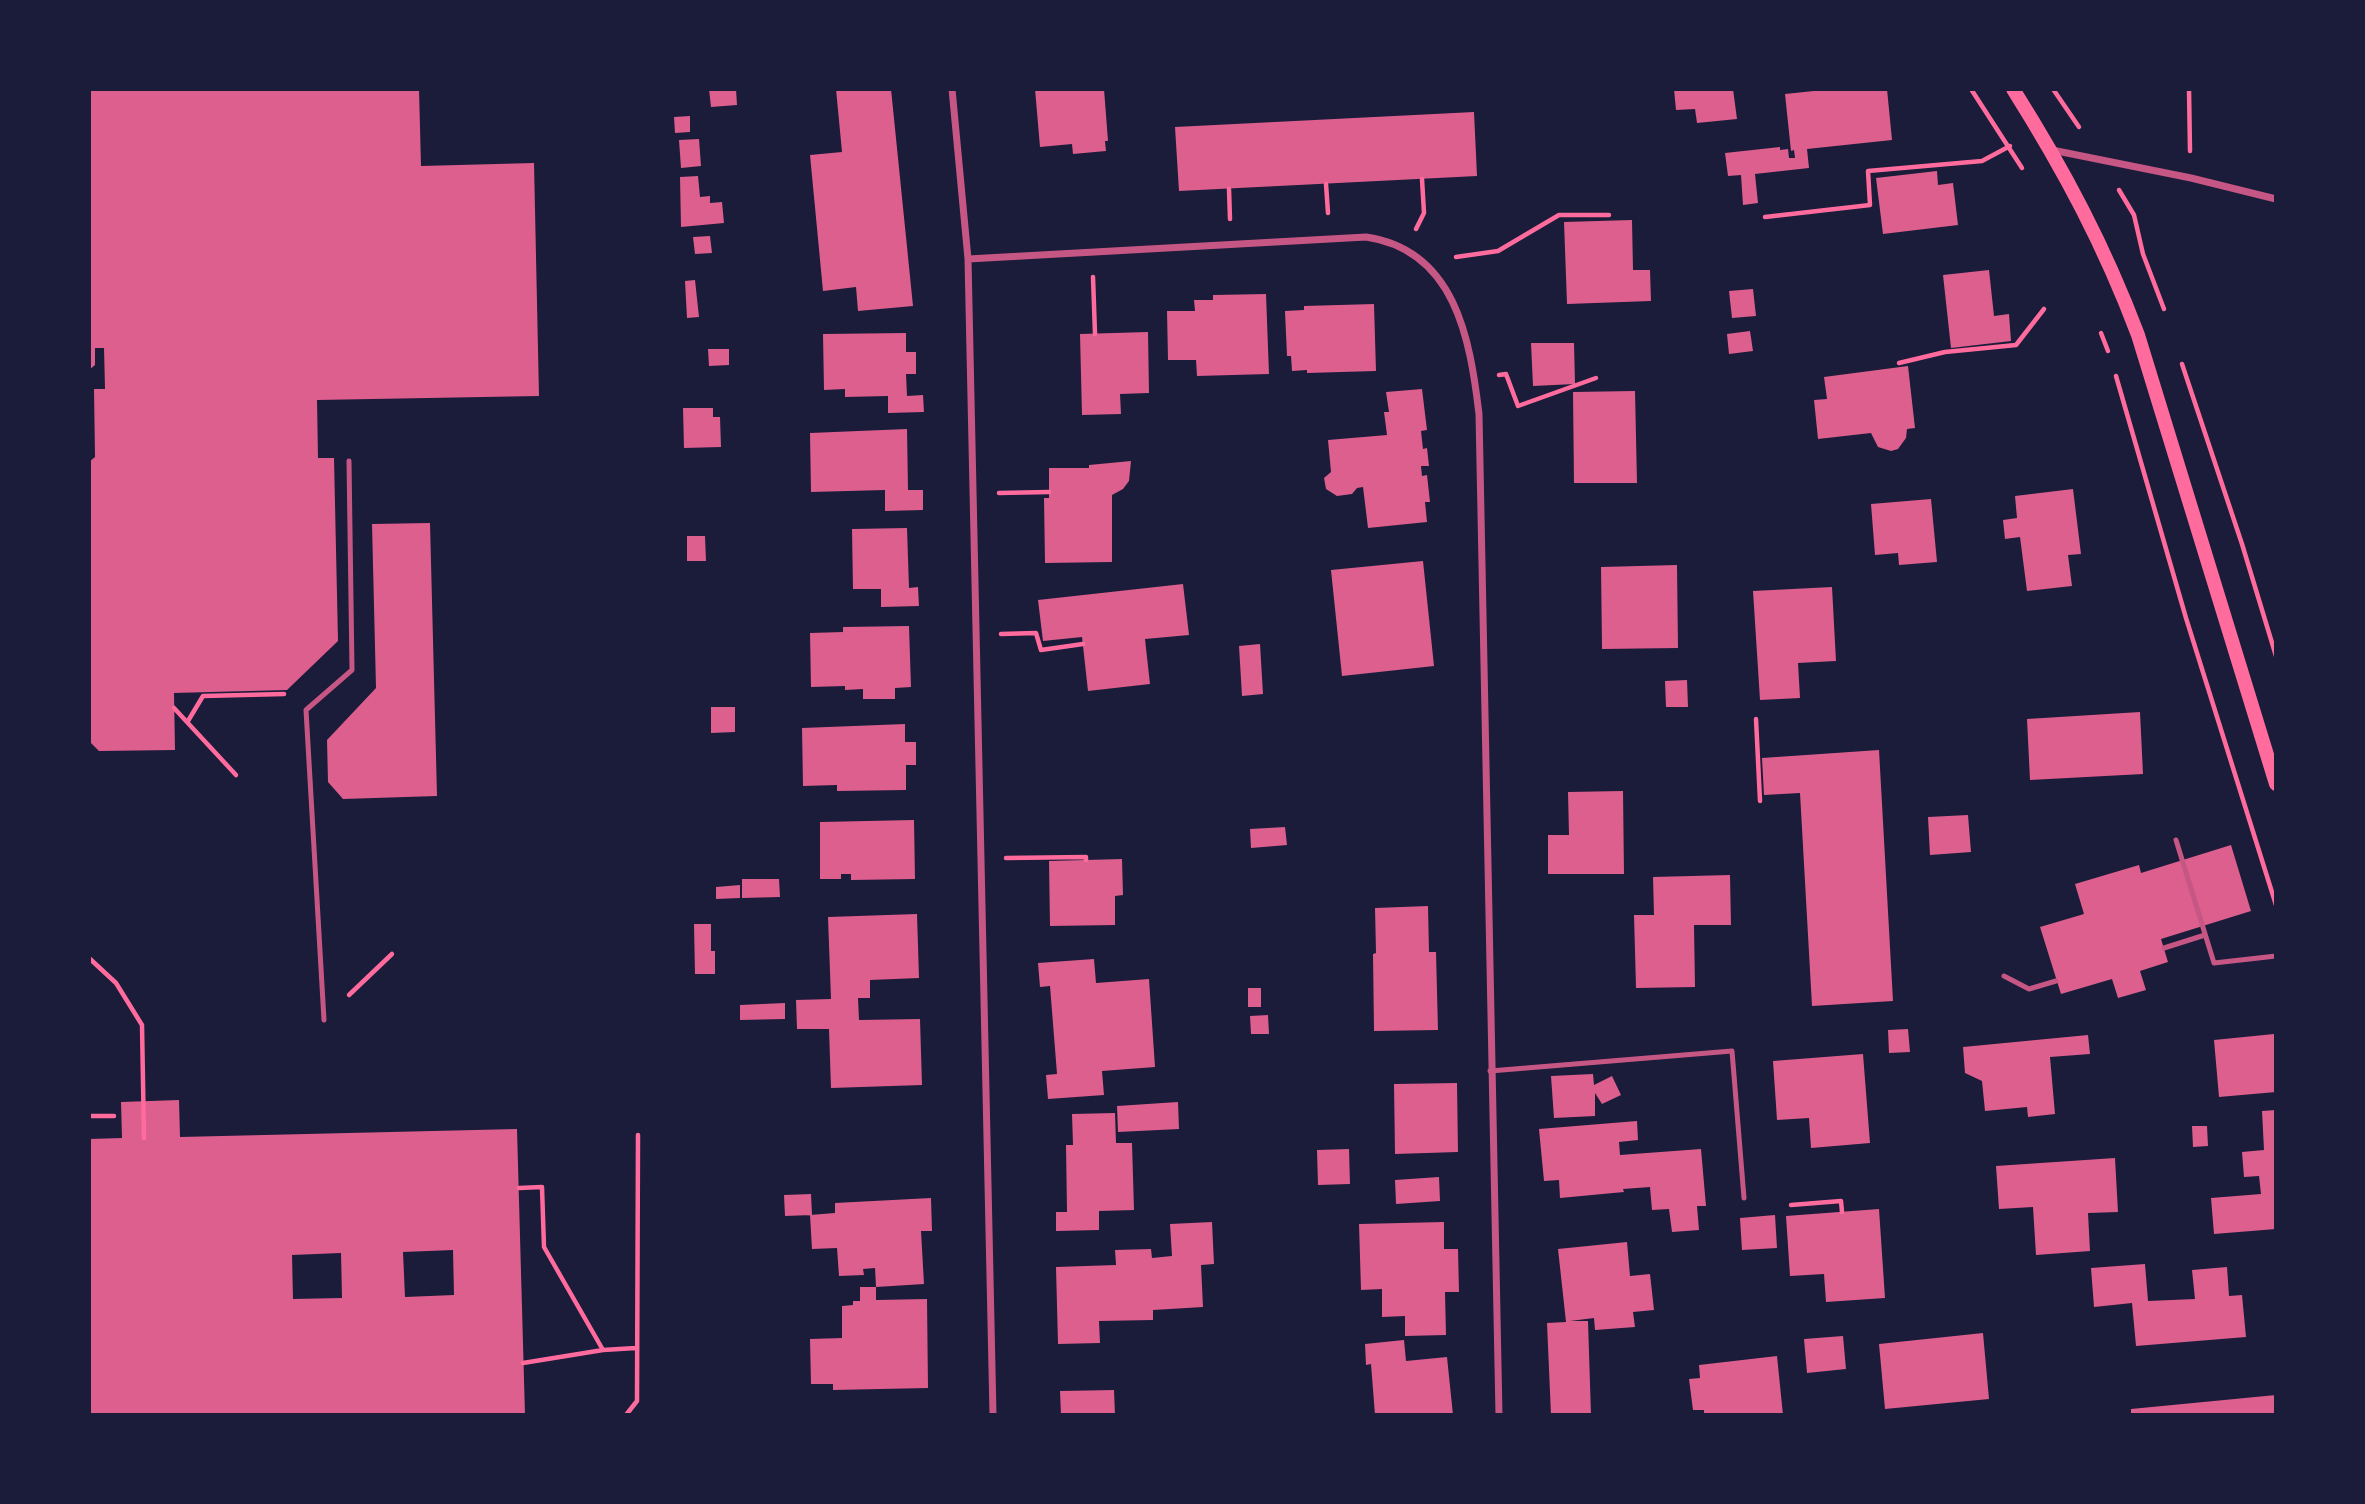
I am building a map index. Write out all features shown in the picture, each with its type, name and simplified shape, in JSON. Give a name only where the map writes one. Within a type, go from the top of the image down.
[{"type":"main road","points":[[2013,89],[2051,150],[2115,273],[2138,335],[2276,784]]},
{"type":"street","points":[[952,89],[968,259],[993,1415]]},
{"type":"street","points":[[2051,150],[2191,178],[2276,199]]},
{"type":"street","points":[[968,259],[1366,237],[1386,240],[1406,248],[1440,279],[1453,303],[1463,328],[1479,414],[1490,1071],[1499,1415]]},
{"type":"lane","points":[[324,1020],[306,710],[352,670],[349,461]]},
{"type":"lane","points":[[2176,840],[2214,963],[2276,956]]},
{"type":"lane","points":[[2164,948],[2205,935]]},
{"type":"lane","points":[[2004,976],[2029,989],[2056,981]]},
{"type":"lane","points":[[1490,1071],[1732,1051],[1744,1198]]},
{"type":"path","points":[[1971,89],[2026,174]]},
{"type":"path","points":[[2189,89],[2191,178]]},
{"type":"path","points":[[1765,216],[1870,205],[1868,171],[1982,161],[2007,145]]},
{"type":"path","points":[[1406,248],[1424,213],[1422,179]]},
{"type":"path","points":[[1424,262],[1498,251],[1559,215],[1609,215]]},
{"type":"path","points":[[1093,292],[1095,334]]},
{"type":"path","points":[[1899,363],[1945,352],[2017,345],[2044,309]]},
{"type":"path","points":[[2098,324],[2111,359]]},
{"type":"path","points":[[2114,371],[2186,618],[2276,905]]},
{"type":"path","points":[[1512,391],[1518,406],[1596,378]]},
{"type":"path","points":[[973,493],[1049,492]]},
{"type":"path","points":[[976,634],[1036,633],[1041,650],[1083,644]]},
{"type":"path","points":[[188,721],[203,696],[286,694],[306,710]]},
{"type":"path","points":[[174,708],[236,775]]},
{"type":"path","points":[[1756,719],[1760,801]]},
{"type":"path","points":[[981,859],[1086,857],[1086,860]]},
{"type":"path","points":[[324,1020],[392,954]]},
{"type":"path","points":[[89,958],[116,983],[142,1025],[144,1138]]},
{"type":"path","points":[[89,1116],[114,1116]]},
{"type":"path","points":[[626,1415],[637,1401],[638,1135]]},
{"type":"path","points":[[519,1188],[542,1187],[544,1247],[604,1350]]},
{"type":"path","points":[[1791,1205],[1841,1200],[1842,1212]]},
{"type":"path","points":[[523,1363],[604,1350],[636,1348]]},
{"type":"building","points":[[89,89],[419,89],[421,166],[534,163],[539,396],[317,400],[318,458],[334,458],[338,641],[287,690],[174,693],[175,750],[99,751],[89,741],[89,462],[95,457],[94,389],[105,389],[104,348],[95,348],[95,365],[89,370]]},
{"type":"building","points":[[709,89],[736,89],[737,105],[711,107]]},
{"type":"building","points":[[836,89],[891,89],[913,306],[858,311],[856,287],[823,291],[810,155],[842,152]]},
{"type":"building","points":[[1035,89],[1104,89],[1108,141],[1105,141],[1106,151],[1073,154],[1072,144],[1040,147]]},
{"type":"building","points":[[1674,89],[1733,89],[1737,119],[1697,123],[1695,109],[1676,110]]},
{"type":"building","points":[[1833,89],[1887,89],[1892,140],[1807,149],[1809,168],[1755,174],[1758,203],[1743,205],[1741,175],[1728,176],[1725,153],[1780,147],[1780,150],[1788,149],[1789,158],[1795,158],[1794,150],[1791,151],[1785,94]]},
{"type":"building","points":[[1474,112],[1477,176],[1179,191],[1175,127]]},
{"type":"building","points":[[690,116],[690,132],[675,133],[674,117]]},
{"type":"building","points":[[699,139],[701,166],[681,168],[679,140]]},
{"type":"building","points":[[1937,171],[1938,185],[1953,183],[1958,225],[1883,234],[1876,178]]},
{"type":"building","points":[[698,176],[700,197],[710,196],[710,203],[722,202],[724,223],[681,227],[680,177]]},
{"type":"building","points":[[1632,220],[1633,270],[1650,270],[1651,301],[1567,304],[1564,222]]},
{"type":"building","points":[[710,236],[712,253],[695,254],[693,237]]},
{"type":"building","points":[[1989,270],[1994,316],[2009,314],[2011,341],[1951,348],[1943,275]]},
{"type":"building","points":[[695,280],[699,317],[687,318],[685,281]]},
{"type":"building","points":[[1753,289],[1756,316],[1732,318],[1729,291]]},
{"type":"building","points":[[1266,294],[1269,374],[1197,376],[1196,360],[1168,360],[1167,311],[1195,311],[1194,300],[1213,300],[1213,295]]},
{"type":"building","points":[[1374,304],[1376,371],[1292,371],[1291,356],[1287,356],[1285,311],[1304,310],[1304,306]]},
{"type":"building","points":[[1750,331],[1753,351],[1729,354],[1727,334]]},
{"type":"building","points":[[1148,332],[1149,393],[1120,394],[1121,414],[1082,415],[1080,334]]},
{"type":"building","points":[[906,333],[906,352],[916,352],[916,374],[906,374],[907,396],[923,395],[924,412],[888,413],[888,396],[845,397],[845,389],[824,390],[823,334]]},
{"type":"building","points":[[1531,343],[1574,343],[1575,384],[1533,386]]},
{"type":"building","points":[[708,349],[729,349],[729,365],[709,366]]},
{"type":"building","points":[[1908,366],[1915,428],[1907,429],[1906,438],[1898,449],[1891,451],[1878,447],[1871,433],[1818,439],[1814,400],[1827,399],[1824,377]]},
{"type":"building","points":[[1422,389],[1427,430],[1421,431],[1429,466],[1421,466],[1422,476],[1427,475],[1430,502],[1425,502],[1427,522],[1368,528],[1363,487],[1357,488],[1352,494],[1337,496],[1326,489],[1324,478],[1331,472],[1328,440],[1387,435],[1384,412],[1389,412],[1386,392]]},
{"type":"building","points":[[1635,391],[1637,483],[1574,483],[1573,392]]},
{"type":"building","points":[[683,408],[713,408],[713,417],[720,417],[721,447],[684,448]]},
{"type":"building","points":[[907,429],[908,490],[923,490],[923,510],[885,511],[885,490],[811,492],[810,433]]},
{"type":"building","points":[[1131,461],[1129,481],[1123,489],[1112,495],[1112,562],[1045,563],[1044,498],[1049,498],[1049,468],[1089,468],[1089,465]]},
{"type":"building","points":[[2073,489],[2081,554],[2068,555],[2072,586],[2027,591],[2020,537],[2005,539],[2003,520],[2017,518],[2015,496]]},
{"type":"building","points":[[1931,499],[1937,562],[1899,565],[1898,553],[1875,555],[1871,504]]},
{"type":"building","points":[[430,523],[437,796],[343,799],[328,782],[327,740],[376,688],[372,524]]},
{"type":"building","points":[[907,528],[909,588],[918,587],[919,606],[881,607],[881,589],[853,589],[852,529]]},
{"type":"building","points":[[687,536],[705,536],[706,561],[687,561]]},
{"type":"building","points":[[1423,561],[1434,666],[1342,676],[1331,570]]},
{"type":"building","points":[[1677,565],[1678,648],[1602,649],[1601,567]]},
{"type":"building","points":[[1183,584],[1189,635],[1145,639],[1150,684],[1088,691],[1082,637],[1043,641],[1038,600]]},
{"type":"building","points":[[1832,587],[1836,661],[1798,663],[1800,698],[1760,700],[1753,591]]},
{"type":"building","points":[[909,626],[911,687],[895,688],[895,699],[863,699],[863,689],[845,690],[845,686],[811,687],[810,633],[843,632],[843,627]]},
{"type":"building","points":[[1260,644],[1263,694],[1242,696],[1239,646]]},
{"type":"building","points":[[1687,680],[1688,707],[1666,707],[1665,681]]},
{"type":"building","points":[[711,707],[735,707],[735,732],[711,733]]},
{"type":"building","points":[[2140,712],[2143,774],[2030,780],[2027,719]]},
{"type":"building","points":[[905,724],[905,742],[916,742],[916,765],[906,765],[906,790],[837,791],[837,785],[803,786],[802,728]]},
{"type":"building","points":[[1879,750],[1893,1001],[1812,1006],[1800,793],[1764,795],[1762,758]]},
{"type":"building","points":[[1623,791],[1624,874],[1548,874],[1548,835],[1569,835],[1568,792]]},
{"type":"building","points":[[1968,815],[1971,852],[1930,855],[1928,817]]},
{"type":"building","points":[[914,820],[915,879],[851,880],[851,874],[841,874],[841,879],[820,879],[820,822]]},
{"type":"building","points":[[1285,827],[1287,845],[1251,848],[1250,829]]},
{"type":"building","points":[[2231,845],[2251,911],[2161,939],[2168,962],[2140,971],[2146,990],[2118,998],[2112,979],[2061,994],[2040,927],[2084,914],[2075,884],[2139,865],[2141,873]]},
{"type":"building","points":[[1122,859],[1123,895],[1115,896],[1115,925],[1050,926],[1049,861]]},
{"type":"building","points":[[1730,875],[1731,925],[1694,925],[1695,987],[1636,988],[1634,915],[1654,915],[1653,877]]},
{"type":"building","points":[[742,879],[779,879],[780,897],[742,898]]},
{"type":"building","points":[[740,885],[740,898],[716,899],[716,887]]},
{"type":"building","points":[[1428,906],[1429,952],[1436,952],[1438,1030],[1374,1031],[1375,908]]},
{"type":"building","points":[[917,914],[919,978],[870,980],[870,998],[858,998],[859,1020],[920,1019],[922,1085],[831,1088],[829,1029],[797,1029],[796,1000],[831,999],[828,917]]},
{"type":"building","points":[[694,924],[711,924],[711,951],[715,951],[715,974],[695,974]]},
{"type":"building","points":[[1094,959],[1096,983],[1149,979],[1155,1067],[1102,1071],[1104,1095],[1048,1099],[1046,1075],[1057,1074],[1050,986],[1040,987],[1038,963]]},
{"type":"building","points":[[1248,988],[1261,988],[1261,1007],[1248,1007]]},
{"type":"building","points":[[785,1003],[785,1019],[740,1020],[740,1005]]},
{"type":"building","points":[[1268,1015],[1269,1034],[1251,1034],[1250,1016]]},
{"type":"building","points":[[1908,1029],[1910,1052],[1889,1053],[1888,1030]]},
{"type":"building","points":[[2274,1034],[2276,1092],[2219,1097],[2214,1040]]},
{"type":"building","points":[[2088,1035],[2090,1054],[2050,1057],[2055,1114],[2028,1117],[2027,1107],[1985,1111],[1982,1081],[1965,1073],[1963,1047]]},
{"type":"building","points":[[1863,1054],[1870,1143],[1811,1148],[1809,1118],[1777,1120],[1773,1061]]},
{"type":"building","points":[[1593,1074],[1594,1085],[1612,1076],[1621,1095],[1602,1104],[1595,1093],[1595,1116],[1554,1118],[1551,1076]]},
{"type":"building","points":[[1457,1083],[1458,1152],[1395,1154],[1394,1084]]},
{"type":"building","points":[[179,1100],[180,1137],[517,1129],[525,1415],[89,1415],[89,1139],[122,1138],[121,1102]],"holes":[[[453,1250],[454,1295],[405,1297],[403,1252]],[[341,1253],[342,1298],[293,1299],[292,1255]]]},
{"type":"building","points":[[1178,1102],[1179,1129],[1118,1132],[1117,1106]]},
{"type":"building","points":[[2276,1110],[2276,1229],[2214,1234],[2211,1198],[2261,1194],[2259,1176],[2244,1177],[2242,1152],[2264,1150],[2262,1111]]},
{"type":"building","points":[[1115,1113],[1116,1143],[1132,1143],[1134,1210],[1099,1211],[1099,1230],[1056,1231],[1056,1212],[1067,1212],[1066,1145],[1073,1145],[1072,1114]]},
{"type":"building","points":[[1637,1121],[1638,1140],[1619,1142],[1620,1155],[1701,1149],[1706,1206],[1697,1206],[1699,1230],[1672,1232],[1669,1209],[1652,1210],[1650,1187],[1560,1198],[1559,1180],[1544,1181],[1539,1129]]},
{"type":"building","points":[[2192,1126],[2207,1126],[2208,1146],[2193,1147]]},
{"type":"building","points":[[1349,1149],[1350,1184],[1318,1185],[1317,1150]]},
{"type":"building","points":[[2115,1158],[2118,1212],[2088,1213],[2090,1251],[2036,1255],[2033,1207],[1999,1209],[1996,1166]]},
{"type":"building","points":[[1439,1177],[1440,1201],[1396,1204],[1395,1180]]},
{"type":"building","points":[[811,1194],[812,1215],[785,1216],[784,1195]]},
{"type":"building","points":[[931,1198],[932,1231],[921,1231],[924,1284],[876,1287],[875,1268],[863,1269],[864,1275],[839,1276],[837,1248],[812,1249],[810,1215],[835,1213],[835,1203]]},
{"type":"building","points":[[1879,1209],[1885,1298],[1826,1302],[1824,1274],[1790,1276],[1786,1216]]},
{"type":"building","points":[[1775,1215],[1777,1248],[1742,1250],[1740,1218]]},
{"type":"building","points":[[1212,1222],[1214,1264],[1201,1265],[1203,1307],[1153,1310],[1153,1320],[1099,1321],[1100,1343],[1058,1344],[1056,1267],[1116,1265],[1115,1250],[1151,1249],[1152,1258],[1172,1256],[1170,1224]]},
{"type":"building","points":[[1444,1222],[1444,1249],[1458,1249],[1459,1292],[1445,1292],[1446,1335],[1405,1336],[1405,1316],[1382,1317],[1382,1289],[1361,1290],[1359,1224]]},
{"type":"building","points":[[1627,1242],[1630,1276],[1650,1274],[1654,1310],[1633,1312],[1635,1327],[1595,1330],[1594,1318],[1570,1321],[1588,1321],[1591,1415],[1551,1415],[1547,1323],[1566,1322],[1558,1249]]},
{"type":"building","points":[[2145,1264],[2148,1301],[2195,1299],[2192,1270],[2227,1267],[2229,1296],[2242,1295],[2246,1337],[2136,1346],[2132,1303],[2094,1307],[2091,1268]]},
{"type":"building","points":[[860,1287],[876,1287],[876,1300],[927,1299],[928,1388],[833,1390],[833,1384],[811,1384],[810,1339],[842,1338],[842,1306],[860,1301]]},
{"type":"building","points":[[1983,1333],[1989,1399],[1885,1409],[1879,1344]]},
{"type":"building","points":[[1843,1336],[1846,1369],[1807,1373],[1804,1339]]},
{"type":"building","points":[[1404,1340],[1406,1361],[1447,1357],[1453,1415],[1375,1415],[1371,1364],[1366,1365],[1365,1344]]},
{"type":"building","points":[[1777,1356],[1783,1415],[1704,1415],[1704,1410],[1693,1410],[1689,1379],[1700,1378],[1699,1365]]},
{"type":"building","points":[[1114,1390],[1115,1415],[1061,1415],[1060,1391]]},
{"type":"building","points":[[2276,1395],[2276,1415],[2131,1415],[2131,1409]]}]
